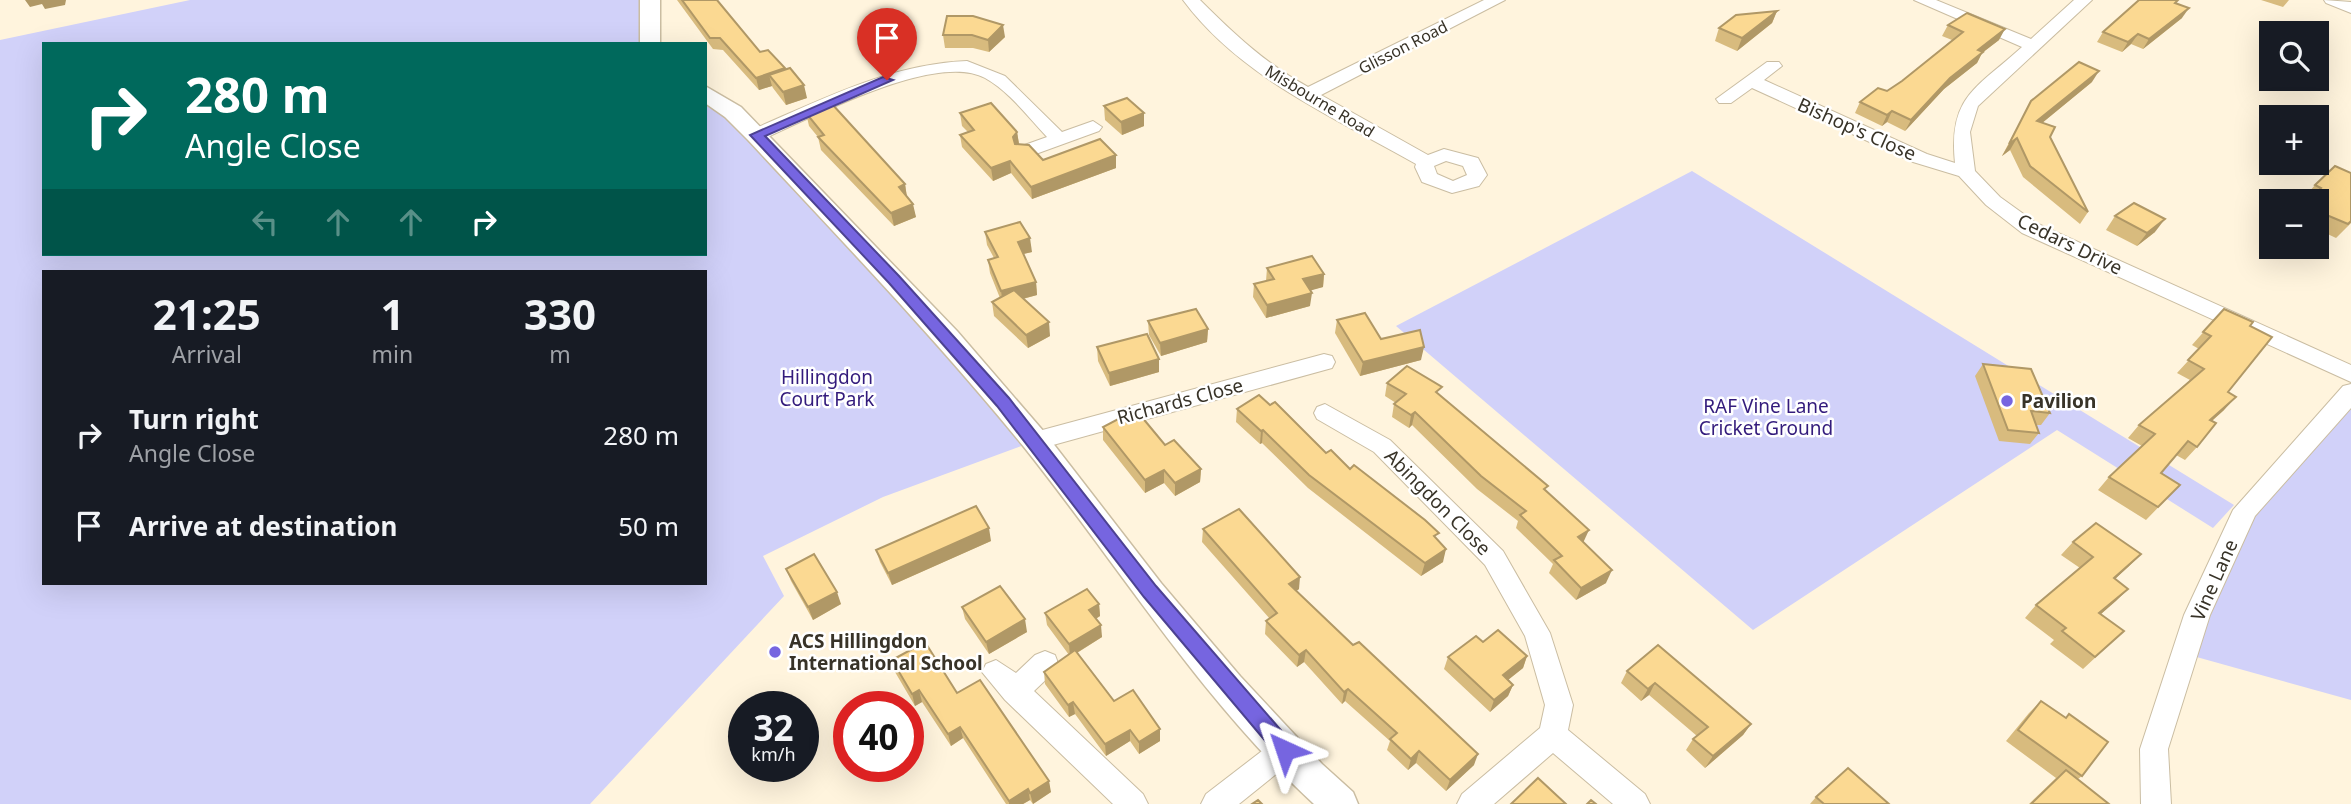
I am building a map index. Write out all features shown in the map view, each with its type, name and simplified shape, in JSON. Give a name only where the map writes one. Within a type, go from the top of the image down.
[{"type":"street","points":[[650,0],[650,42]]},
{"type":"street","name":"Misbourne Road","points":[[1191,0],[1234,44],[1273,75],[1426,162]]},
{"type":"street","name":"Glisson Road","points":[[1308,94],[1497,0]]},
{"type":"street","points":[[1922,0],[2033,46]]},
{"type":"street","points":[[1966,172],[1961,132],[1970,104],[2084,0]]},
{"type":"street","points":[[2332,0],[2351,8]]},
{"type":"street","points":[[1725,99],[1773,66]]},
{"type":"street","points":[[756,135],[887,80],[923,68],[962,67],[988,72],[1016,95],[1059,139]]},
{"type":"street","name":"Bishop's Close","points":[[1751,81],[1920,159],[1966,172]]},
{"type":"street","points":[[707,94],[733,112],[912,299],[1035,440],[1150,592],[1285,750],[1340,804]]},
{"type":"street","points":[[1026,151],[1093,127]]},
{"type":"street","name":"Cedars Drive","points":[[1966,172],[1993,201],[2029,228],[2351,374]]},
{"type":"street","name":"Richards Close","points":[[1035,440],[1324,362]]},
{"type":"street","name":"Vine Lane","points":[[2156,804],[2154,749],[2197,615],[2245,510],[2319,432],[2351,392]]},
{"type":"street","name":"Abingdon Close","points":[[1325,413],[1382,446],[1494,558],[1537,634],[1559,705],[1553,735]]},
{"type":"street","points":[[1045,663],[1006,681],[1133,804]]},
{"type":"street","points":[[1472,804],[1553,735],[1635,804]]},
{"type":"street","points":[[1216,804],[1285,750]]},
{"type":"green space","name":"Hillingdon Court Park","points":[[190,0],[650,0],[650,42],[42,42],[42,256],[707,256],[707,95],[1035,441],[883,497],[763,556],[784,596],[590,804],[0,804],[0,40]]},
{"type":"green space","name":"RAF Vine Lane Cricket Ground","points":[[1692,171],[2234,505],[2213,528],[2057,430],[1753,630],[1396,326]]},
{"type":"green space","points":[[2351,409],[2351,700],[2193,656],[2251,513],[2289,470]]},
{"type":"building","points":[[682,0],[717,0],[760,52],[768,50],[785,68],[756,78],[720,38],[710,38]]},
{"type":"building","points":[[2139,0],[2178,0],[2175,3],[2189,8],[2149,39],[2138,34],[2128,42],[2103,32]]},
{"type":"building","points":[[1777,11],[1742,38],[1719,28],[1736,15]]},
{"type":"building","points":[[1967,13],[2005,29],[1978,50],[1983,52],[1950,78],[1911,120],[1892,111],[1887,115],[1860,102],[1878,88],[1887,91],[1902,81],[1963,32],[1948,25]]},
{"type":"building","points":[[947,16],[973,16],[1003,25],[988,40],[972,35],[943,35]]},
{"type":"building","points":[[2079,62],[2099,71],[2037,121],[2055,127],[2050,137],[2088,212],[2030,166],[2017,138],[2009,144],[2031,101]]},
{"type":"building","points":[[790,68],[804,85],[783,92],[769,75]]},
{"type":"building","points":[[1127,98],[1144,113],[1121,122],[1104,106]]},
{"type":"building","points":[[991,103],[1017,132],[1013,137],[1015,144],[1029,145],[1043,160],[1100,139],[1116,155],[1031,187],[1010,161],[991,168],[960,135],[974,130],[960,113]]},
{"type":"building","points":[[832,104],[905,184],[899,187],[913,204],[891,213],[818,137],[824,135],[806,113]]},
{"type":"building","points":[[2335,166],[2351,173],[2351,221],[2348,224],[2329,216],[2329,189],[2320,189],[2315,185],[2329,175]]},
{"type":"building","points":[[2134,203],[2165,219],[2147,233],[2115,216]]},
{"type":"building","points":[[1020,222],[1030,238],[1018,242],[1036,282],[1001,291],[988,260],[998,257],[985,232]]},
{"type":"building","points":[[1312,256],[1324,274],[1303,279],[1312,293],[1267,305],[1254,284],[1274,279],[1267,268]]},
{"type":"building","points":[[1014,290],[1049,322],[1026,335],[992,302]]},
{"type":"building","points":[[1196,309],[1208,329],[1160,343],[1148,321]]},
{"type":"building","points":[[2224,309],[2253,322],[2250,326],[2272,337],[2228,392],[2236,397],[2210,420],[2216,423],[2197,447],[2188,441],[2161,473],[2180,485],[2158,507],[2109,477],[2155,434],[2139,425],[2204,369],[2188,360],[2211,336],[2203,332]]},
{"type":"building","points":[[1365,313],[1381,339],[1420,330],[1424,347],[1363,362],[1337,320]]},
{"type":"building","points":[[1147,334],[1159,359],[1109,373],[1097,347]]},
{"type":"building","points":[[1983,364],[2031,369],[2050,413],[2031,411],[2039,433],[2008,430]]},
{"type":"building","points":[[1407,366],[1442,387],[1436,392],[1548,486],[1544,489],[1589,530],[1578,537],[1612,570],[1581,588],[1554,560],[1562,556],[1520,515],[1526,511],[1481,476],[1415,412],[1411,415],[1394,404],[1406,394],[1387,383]]},
{"type":"building","points":[[1259,395],[1270,405],[1275,402],[1326,453],[1331,450],[1350,469],[1354,465],[1425,520],[1439,533],[1434,536],[1446,549],[1425,563],[1309,475],[1237,409]]},
{"type":"building","points":[[1141,416],[1165,445],[1174,440],[1201,469],[1175,483],[1164,470],[1145,480],[1103,427],[1122,417],[1127,423]]},
{"type":"building","points":[[976,506],[989,528],[888,573],[876,550]]},
{"type":"building","points":[[1239,509],[1300,577],[1289,584],[1353,645],[1359,642],[1478,754],[1450,780],[1419,751],[1411,759],[1390,739],[1397,733],[1348,689],[1344,692],[1306,650],[1299,655],[1266,621],[1277,613],[1203,529]]},
{"type":"building","points":[[2096,523],[2141,554],[2114,578],[2128,589],[2099,613],[2124,631],[2095,657],[2062,631],[2066,628],[2036,605],[2093,557],[2073,542]]},
{"type":"building","points":[[814,554],[837,592],[808,607],[786,569]]},
{"type":"building","points":[[1000,586],[1025,619],[986,642],[962,607]]},
{"type":"building","points":[[1087,589],[1099,604],[1089,610],[1101,625],[1069,644],[1045,613]]},
{"type":"building","points":[[1498,630],[1527,656],[1503,675],[1513,685],[1494,700],[1448,657],[1476,636],[1483,642]]},
{"type":"building","points":[[925,642],[957,693],[980,680],[1049,781],[1030,793],[1028,789],[1009,801],[960,727],[948,734],[924,698],[924,691],[910,691],[892,660]]},
{"type":"building","points":[[1658,645],[1751,724],[1713,756],[1693,739],[1708,727],[1655,683],[1648,689],[1627,671]]},
{"type":"building","points":[[1075,650],[1114,701],[1133,690],[1160,729],[1139,742],[1130,730],[1105,744],[1073,702],[1068,705],[1044,672]]},
{"type":"building","points":[[2041,701],[2066,718],[2069,714],[2108,742],[2082,776],[2018,730]]},
{"type":"building","points":[[1848,768],[1889,804],[1824,804],[1816,797]]},
{"type":"building","points":[[2066,770],[2109,804],[2031,804]]},
{"type":"building","points":[[1538,778],[1566,804],[1511,804]]},
{"type":"place","name":"Pavilion","points":[[2007,401]]},
{"type":"place","name":"ACS Hillingdon International School","points":[[775,652]]},
{"type":"route","points":[[887,80],[756,135],[948,338],[1035,440],[1150,592],[1228,687],[1285,750]]}]
